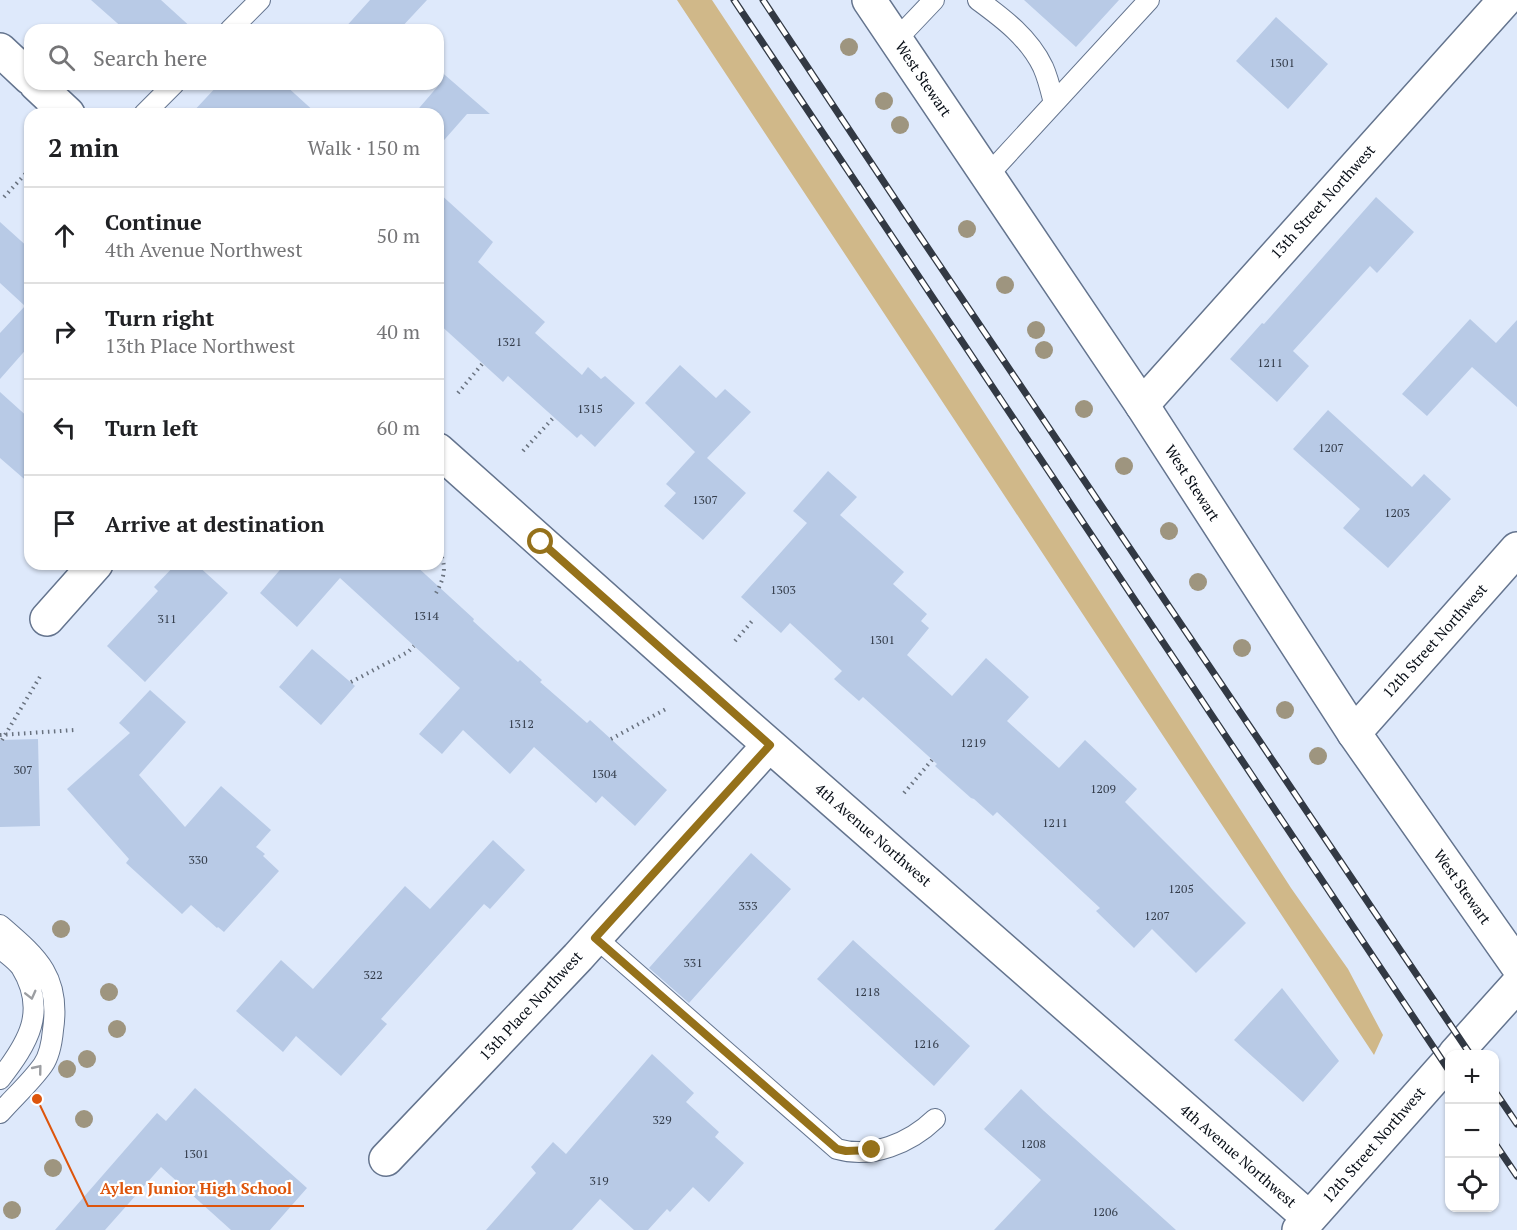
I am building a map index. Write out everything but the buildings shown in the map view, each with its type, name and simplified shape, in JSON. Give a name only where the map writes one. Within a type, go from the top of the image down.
[{"type":"street","name":"West Stewart","points":[[870,0],[1142,405],[1354,733],[1517,965]]},
{"type":"street","name":"13th Street Northwest","points":[[1142,405],[1505,0]]},
{"type":"street","points":[[0,50],[24,72]]},
{"type":"street","points":[[42,90],[62,108]]},
{"type":"street","name":"4th Avenue Northwest","points":[[444,455],[1304,1224]]},
{"type":"street","name":"12th Street Northwest","points":[[1354,733],[1517,549]]},
{"type":"street","points":[[47,619],[91,570]]},
{"type":"street","name":"13th Place Northwest","points":[[387,1159],[595,938],[770,745]]},
{"type":"street","points":[[1459,1050],[1517,985]]},
{"type":"street","name":"12th Street Northwest","points":[[1304,1224],[1445,1065]]},
{"type":"lane","points":[[236,24],[260,0]]},
{"type":"lane","points":[[896,40],[934,0]]},
{"type":"lane","points":[[978,0],[1011,25],[1032,48],[1044,68],[1054,103]]},
{"type":"lane","points":[[987,175],[1149,0]]},
{"type":"lane","points":[[150,108],[168,90]]},
{"type":"lane","points":[[0,925],[40,962],[53,994],[55,1014],[53,1038],[44,1064],[0,1113]]},
{"type":"lane","points":[[595,938],[837,1149],[853,1151],[890,1147],[922,1131],[935,1119]]},
{"type":"lane","points":[[0,948],[20,966],[34,998],[32,1028],[18,1057],[0,1079]]},
{"type":"path","points":[[4,197],[24,175]]},
{"type":"path","points":[[458,393],[483,363]]},
{"type":"path","points":[[523,451],[554,417]]},
{"type":"path","points":[[436,593],[442,583],[444,570]]},
{"type":"path","points":[[735,641],[753,620]]},
{"type":"path","points":[[351,682],[408,652],[414,646]]},
{"type":"path","points":[[2,737],[41,675]]},
{"type":"path","points":[[611,739],[666,709]]},
{"type":"path","points":[[2,737],[75,730]]},
{"type":"path","points":[[904,793],[932,760]]},
{"type":"shaded area","points":[[677,0],[712,0],[934,335],[1291,888],[1348,969],[1383,1035],[1374,1055]]},
{"type":"railway","points":[[734,0],[1445,1065]]},
{"type":"railway","points":[[763,0],[1467,1050]]},
{"type":"railway","points":[[1499,1097],[1517,1124]]},
{"type":"railway","points":[[1499,1149],[1517,1176]]},
{"type":"place","name":"Aylen Junior High School","points":[[37,1099]]},
{"type":"route","points":[[541,542],[770,745],[595,938],[837,1149],[872,1150]]}]
